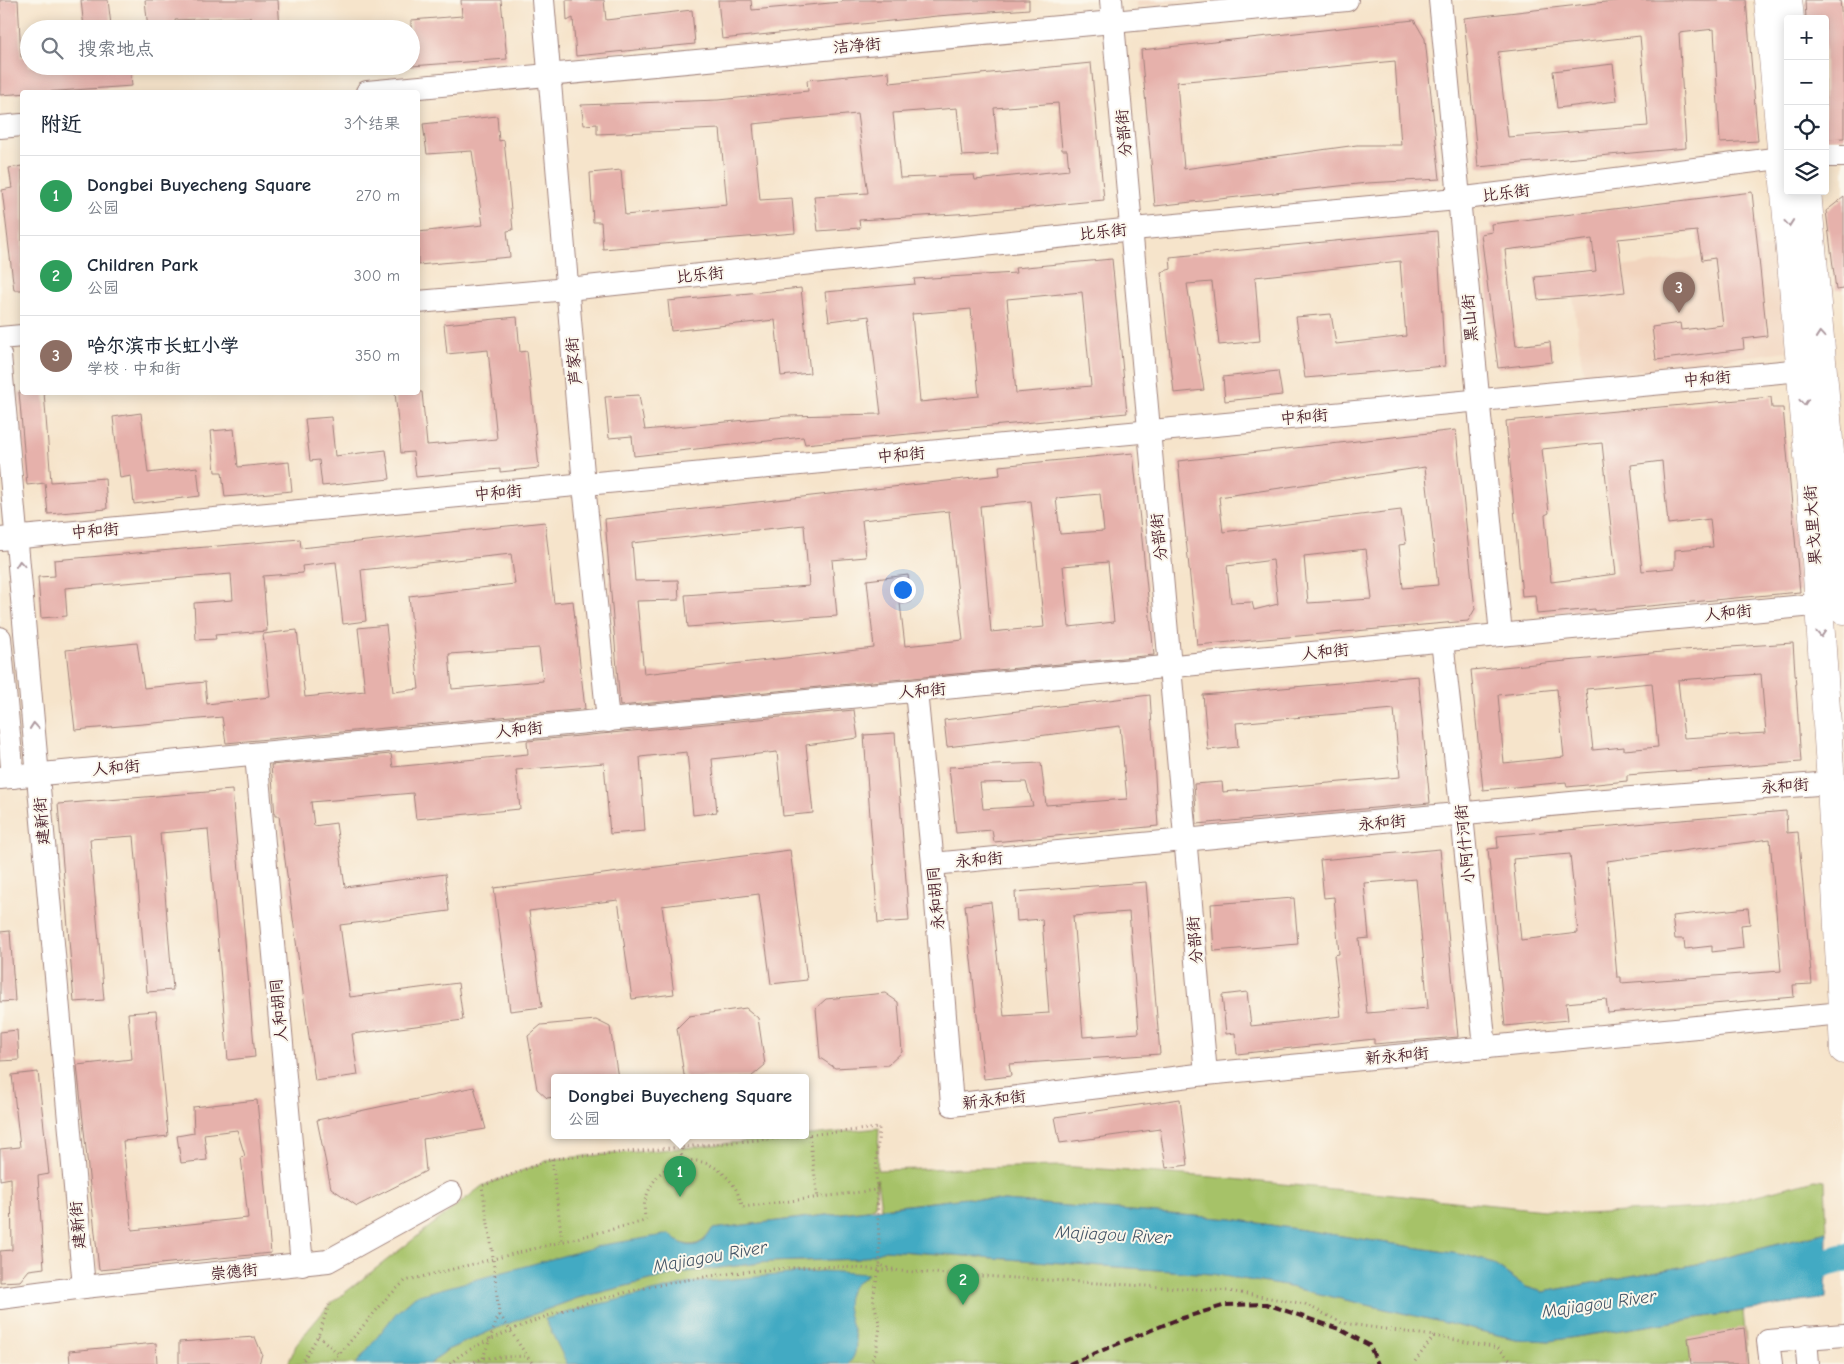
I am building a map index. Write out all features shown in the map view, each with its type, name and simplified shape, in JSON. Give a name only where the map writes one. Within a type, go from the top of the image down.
[{"type":"main road","name":"果戈里大街","points":[[1768,0],[1784,150]]},
{"type":"main road","points":[[1788,0],[1790,15]]},
{"type":"main road","name":"果戈里大街","points":[[1788,195],[1802,370],[1830,500]]},
{"type":"main road","name":"果戈里大街","points":[[1807,195],[1830,500],[1835,605],[1831,783],[1844,1050]]},
{"type":"street","name":"芦家街","points":[[544,0],[584,485],[608,721]]},
{"type":"street","name":"洁净街","points":[[389,90],[550,75],[1112,11],[1347,0]]},
{"type":"street","name":"黑山街","points":[[1440,0],[1501,635]]},
{"type":"street","name":"分部街","points":[[1112,11],[1172,667],[1206,1074]]},
{"type":"street","points":[[0,127],[20,125]]},
{"type":"street","points":[[1829,156],[1844,156]]},
{"type":"street","name":"比乐街","points":[[420,302],[568,289],[1133,229],[1459,199],[1784,158]]},
{"type":"street","points":[[0,338],[20,336]]},
{"type":"street","name":"建新街","points":[[0,355],[9,539],[38,775],[84,1287]]},
{"type":"street","name":"中和街","points":[[9,539],[1802,370]]},
{"type":"street","name":"人和街","points":[[7,778],[1501,635],[1835,605]]},
{"type":"street","points":[[0,638],[7,778]]},
{"type":"street","name":"小阿什河街","points":[[1442,641],[1462,815],[1485,1048]]},
{"type":"street","name":"永和胡同","points":[[916,691],[933,864],[952,1106]]},
{"type":"street","name":"人和胡同","points":[[256,755],[302,1265]]},
{"type":"street","name":"永和街","points":[[933,864],[1462,815],[1592,801],[1831,783]]},
{"type":"street","name":"新永和街","points":[[952,1106],[1206,1074],[1842,1013]]},
{"type":"street","name":"崇德街","points":[[0,1298],[84,1287],[328,1261],[451,1193]]},
{"type":"street","points":[[1771,1364],[1768,1341],[1844,1335]]},
{"type":"street","points":[[1806,1338],[1808,1364]]},
{"type":"path","points":[[809,1135],[879,1128],[876,1190],[879,1268],[873,1298],[880,1327],[876,1352],[870,1364]]},
{"type":"path","points":[[483,1358],[499,1314],[492,1249],[482,1186],[552,1159],[768,1139]]},
{"type":"path","points":[[807,1139],[818,1198]]},
{"type":"path","points":[[681,1160],[682,1148]]},
{"type":"path","points":[[552,1159],[562,1241]]},
{"type":"path","points":[[331,1364],[386,1299],[404,1281],[645,1221],[645,1199],[655,1178],[665,1168],[681,1160],[705,1162],[718,1170],[734,1186],[743,1207],[876,1190]]},
{"type":"path","points":[[450,1364],[460,1354],[524,1324],[612,1297],[699,1278],[808,1266],[879,1268],[899,1271],[1229,1291],[1305,1304],[1342,1322],[1498,1348],[1515,1364]]},
{"type":"path","points":[[301,1364],[318,1336],[329,1305]]},
{"type":"path","points":[[499,1314],[534,1364]]},
{"type":"path","points":[[318,1336],[339,1354]]},
{"type":"path","points":[[1413,1364],[1434,1336]]},
{"type":"path","points":[[470,1364],[483,1358],[527,1356]]},
{"type":"shaded area","points":[[1136,0],[1200,0],[1136,7]]},
{"type":"shaded area","points":[[1776,246],[1787,351],[1584,378],[1570,274]]},
{"type":"green space","points":[[879,1128],[877,1170],[1061,1166],[1212,1177],[1584,1214],[1706,1208],[1815,1180],[1825,1181],[1827,1232],[1703,1263],[1543,1292],[1526,1287],[1490,1262],[1465,1255],[1232,1219],[966,1198],[881,1208],[877,1179],[875,1207],[866,1210],[712,1229],[705,1239],[696,1244],[686,1244],[675,1240],[369,1349],[356,1364],[288,1364],[297,1343],[329,1305],[482,1186],[552,1159],[771,1139],[809,1139],[809,1135]]},
{"type":"green space","points":[[884,1250],[1212,1274],[1285,1286],[1515,1339],[1550,1341],[1743,1311],[1748,1364],[430,1364],[447,1350],[501,1326],[578,1298],[678,1273],[769,1262],[859,1259]]},
{"type":"water","points":[[966,1198],[1232,1219],[1465,1255],[1490,1262],[1526,1287],[1543,1292],[1703,1263],[1827,1232],[1826,1298],[1550,1341],[1515,1339],[1285,1286],[1212,1274],[885,1250],[859,1259],[769,1262],[678,1273],[578,1298],[502,1326],[447,1350],[430,1364],[356,1364],[396,1313],[415,1296],[603,1245],[670,1234],[682,1243],[693,1245],[703,1241],[712,1229]]},
{"type":"water","points":[[822,1271],[868,1274],[850,1290],[847,1302],[856,1348],[854,1356],[848,1364],[567,1364],[545,1319],[587,1307],[691,1283]]},
{"type":"building","points":[[0,0],[18,0],[20,75],[131,75],[132,86],[73,90],[20,90],[20,94],[0,95]]},
{"type":"building","points":[[81,0],[108,0],[110,20],[83,20]]},
{"type":"building","points":[[145,0],[278,0],[279,20],[250,20],[250,17],[147,20]]},
{"type":"building","points":[[461,0],[501,0],[507,59],[420,65],[420,20],[411,20],[462,16]]},
{"type":"building","points":[[566,0],[604,0],[606,20],[692,10],[695,44],[576,56],[573,18],[567,21]]},
{"type":"building","points":[[718,0],[751,0],[752,10],[842,2],[842,0],[1029,0],[1029,9],[937,16],[722,39]]},
{"type":"building","points":[[1623,0],[1746,0],[1758,141],[1720,143],[1714,29],[1679,33],[1686,148],[1478,167],[1464,18]],"holes":[[[1640,36],[1648,126],[1508,137],[1498,52]]]},
{"type":"building","points":[[1805,0],[1840,0],[1844,37],[1844,138],[1829,139],[1829,15],[1806,15]]},
{"type":"building","points":[[1414,20],[1425,39],[1440,179],[1367,183],[1155,206],[1141,50]],"holes":[[[1395,61],[1401,145],[1357,145],[1184,169],[1177,82]]]},
{"type":"building","points":[[1091,63],[1104,200],[972,213],[859,220],[860,228],[818,231],[814,196],[868,193],[857,114],[804,119],[753,124],[760,200],[792,198],[795,233],[603,249],[601,222],[593,222],[590,173],[621,170],[625,215],[727,205],[720,129],[597,134],[597,124],[584,125],[581,105],[718,100],[808,91],[807,80],[889,72],[890,83]],"holes":[[[1058,103],[1062,150],[1067,150],[1069,170],[975,180],[974,175],[900,178],[893,113],[957,108],[962,156],[998,154],[994,108]]]},
{"type":"building","points":[[1613,64],[1617,101],[1557,108],[1553,71]]},
{"type":"building","points":[[497,116],[499,141],[504,140],[513,230],[507,231],[510,257],[420,265],[420,232],[483,225],[472,151],[427,154],[423,124]]},
{"type":"building","points":[[20,166],[20,290],[14,290],[2,190],[12,188],[9,168]]},
{"type":"building","points":[[1752,192],[1767,336],[1743,339],[1744,349],[1656,360],[1652,327],[1680,323],[1681,330],[1723,325],[1715,258],[1702,260],[1697,231],[1618,239],[1625,292],[1538,300],[1535,277],[1596,271],[1592,239],[1505,250],[1516,346],[1550,342],[1552,362],[1498,368],[1481,234],[1492,232],[1491,224]]},
{"type":"building","points":[[1844,197],[1844,289],[1836,290],[1826,211]]},
{"type":"building","points":[[1437,231],[1445,366],[1305,378],[1296,317],[1331,314],[1336,344],[1406,336],[1400,261],[1255,277],[1260,341],[1219,345],[1212,282],[1187,284],[1204,390],[1174,393],[1161,272],[1171,269],[1170,257]]},
{"type":"building","points":[[1112,259],[1127,413],[805,444],[803,437],[634,456],[632,436],[609,438],[605,397],[639,395],[645,430],[787,416],[881,414],[869,316],[829,321],[825,292],[915,284],[914,279],[1016,273],[1015,268]],"holes":[[[1082,292],[1091,386],[1016,393],[1007,299]],[[971,309],[979,396],[920,402],[912,314]]]},
{"type":"building","points":[[801,288],[810,373],[781,376],[775,320],[671,331],[668,301]]},
{"type":"building","points":[[517,317],[520,352],[527,351],[539,468],[500,472],[500,469],[416,477],[413,452],[401,453],[395,395],[420,395],[420,392],[422,392],[427,445],[497,439],[488,350],[447,354],[444,324]]},
{"type":"building","points":[[1278,371],[1282,395],[1225,401],[1223,377]]},
{"type":"building","points":[[19,392],[20,395],[44,395],[51,482],[105,478],[107,509],[48,514],[45,483],[27,485]]},
{"type":"building","points":[[1771,397],[1772,408],[1783,408],[1800,592],[1595,611],[1595,609],[1537,614],[1535,595],[1522,596],[1506,421]],"holes":[[[1602,443],[1616,574],[1551,582],[1545,515],[1549,513],[1542,449]],[[1662,461],[1668,524],[1710,519],[1713,547],[1675,550],[1675,568],[1642,571],[1631,465]]]},
{"type":"building","points":[[141,413],[148,473],[197,467],[200,496],[134,504],[131,476],[120,478],[113,417]]},
{"type":"building","points":[[331,417],[335,456],[386,450],[390,479],[322,486],[319,460],[310,461],[305,419]]},
{"type":"building","points":[[234,429],[238,467],[289,462],[292,491],[225,497],[222,472],[215,472],[211,431]]},
{"type":"building","points":[[1456,430],[1475,609],[1468,621],[1197,645],[1178,461]],"holes":[[[1425,467],[1438,585],[1403,588],[1399,545],[1406,544],[1401,510],[1223,532],[1219,497]],[[1366,549],[1372,599],[1308,603],[1304,556]],[[1273,560],[1278,604],[1254,610],[1252,602],[1231,603],[1227,566]]]},
{"type":"building","points":[[1133,453],[1154,655],[620,706],[605,519],[1000,475],[999,466]],"holes":[[[1100,494],[1104,531],[1060,534],[1056,498]],[[1031,501],[1044,627],[991,632],[980,506]],[[949,511],[963,640],[905,646],[900,603],[911,602],[908,575],[867,580],[874,648],[644,674],[637,601],[679,600],[678,580],[635,581],[632,543],[804,525],[809,586],[685,595],[688,627],[837,616],[832,560],[866,557],[862,520]],[[1108,562],[1114,622],[1069,627],[1063,566]]]},
{"type":"building","points":[[545,522],[554,603],[573,601],[585,709],[226,743],[222,717],[75,730],[66,650],[137,643],[144,688],[205,682],[207,704],[270,697],[263,634],[297,630],[305,697],[365,691],[358,628],[386,625],[393,692],[419,689],[409,596],[515,584],[511,554],[361,570],[366,621],[343,624],[336,562],[302,566],[303,573],[263,576],[267,631],[215,635],[216,639],[196,640],[194,603],[233,600],[231,574],[65,588],[67,616],[41,618],[38,577],[55,576],[54,560],[300,539],[301,548]],"holes":[[[539,648],[543,681],[452,689],[449,654]]]},
{"type":"building","points":[[1793,643],[1801,762],[1627,775],[1627,781],[1567,787],[1566,782],[1483,790],[1471,670],[1683,650]],"holes":[[[1761,674],[1766,733],[1684,738],[1678,680]],[[1652,683],[1658,747],[1624,750],[1624,747],[1593,750],[1586,689]],[[1557,689],[1564,757],[1504,763],[1498,695]]]},
{"type":"building","points":[[1418,676],[1430,803],[1197,824],[1194,784],[1222,782],[1223,792],[1400,777],[1394,709],[1236,723],[1238,747],[1208,750],[1203,695]]},
{"type":"building","points":[[1150,695],[1158,826],[994,842],[992,830],[956,833],[949,767],[1041,763],[1046,805],[1127,799],[1120,726],[947,747],[944,720]],"holes":[[[1026,782],[1033,806],[983,809],[980,783]]]},
{"type":"building","points":[[854,710],[858,738],[806,745],[813,813],[783,816],[777,752],[712,759],[717,812],[693,815],[687,752],[640,757],[645,831],[610,834],[604,763],[516,770],[520,809],[416,819],[413,793],[311,802],[314,826],[336,823],[345,887],[445,874],[449,911],[340,925],[350,997],[458,983],[463,1020],[352,1034],[358,1075],[315,1081],[279,816],[275,816],[271,765],[391,754],[393,767],[528,754],[527,741]]},
{"type":"building","points":[[895,733],[909,921],[878,923],[864,735]]},
{"type":"building","points":[[232,790],[255,1057],[228,1060],[208,829],[160,833],[173,990],[147,992],[134,836],[90,839],[104,1000],[74,1002],[58,804]]},
{"type":"building","points":[[1786,811],[1787,833],[1798,832],[1812,984],[1793,985],[1794,997],[1608,1013],[1606,999],[1566,1003],[1568,1020],[1505,1026],[1488,849],[1498,848],[1497,836]],"holes":[[[1770,839],[1781,971],[1621,983],[1621,977],[1617,977],[1607,861]],[[1570,854],[1578,933],[1521,940],[1513,859]]]},
{"type":"building","points":[[1440,849],[1458,1037],[1374,1044],[1374,1039],[1237,1054],[1235,1033],[1226,1034],[1222,995],[1247,992],[1251,1026],[1341,1016],[1334,955],[1339,954],[1334,897],[1324,898],[1320,860]],"holes":[[[1416,879],[1428,1008],[1367,1013],[1359,939],[1369,938],[1364,883]]]},
{"type":"building","points":[[790,850],[807,980],[771,984],[759,894],[662,906],[674,994],[632,999],[618,900],[529,911],[542,1007],[510,1011],[494,888]]},
{"type":"building","points":[[1146,882],[1160,1054],[1009,1064],[1011,1076],[984,1079],[965,905],[991,902],[1004,1016],[1049,1013],[1042,919],[1017,921],[1015,892]],"holes":[[[1129,912],[1139,1033],[1083,1037],[1073,916]]]},
{"type":"building","points":[[1294,898],[1298,944],[1214,951],[1211,904]]},
{"type":"building","points":[[1748,908],[1750,924],[1741,925],[1743,948],[1712,952],[1712,946],[1685,949],[1684,939],[1675,939],[1672,916]]},
{"type":"building","points":[[10,931],[15,1001],[0,1002],[0,932]]},
{"type":"building","points":[[885,993],[898,1002],[902,1052],[888,1065],[835,1068],[820,1058],[816,1008],[826,999]]},
{"type":"building","points":[[746,1008],[758,1018],[765,1065],[754,1074],[684,1074],[677,1028],[689,1016]]},
{"type":"building","points":[[156,1011],[168,1136],[123,1141],[132,1230],[248,1218],[241,1157],[245,1156],[237,1130],[204,1134],[207,1160],[181,1163],[177,1136],[194,1133],[193,1107],[257,1100],[271,1253],[99,1270],[77,1065],[132,1059],[128,1013]]},
{"type":"building","points":[[596,1020],[610,1027],[617,1074],[551,1074],[551,1098],[547,1098],[537,1089],[528,1036],[541,1025]]},
{"type":"building","points":[[17,1030],[19,1060],[0,1061],[0,1032]]},
{"type":"building","points":[[38,1072],[49,1174],[38,1176],[44,1268],[29,1270],[20,1281],[0,1282],[0,1251],[12,1250],[11,1178],[0,1180],[0,1149],[20,1147],[12,1075]]},
{"type":"building","points":[[474,1087],[486,1129],[423,1139],[426,1171],[357,1206],[331,1188],[317,1120]]},
{"type":"building","points":[[1180,1099],[1188,1165],[1166,1168],[1160,1129],[1060,1143],[1055,1117]]},
{"type":"building","points":[[1744,1328],[1748,1364],[1691,1364],[1688,1338]]},
{"type":"building","points":[[255,1337],[262,1354],[259,1364],[179,1364],[179,1342]]},
{"type":"building","points":[[156,1343],[157,1364],[70,1364],[69,1351]]},
{"type":"waterway","name":"Majiagou River","points":[[1788,1272],[1844,1258]]},
{"type":"railway","points":[[1069,1364],[1176,1320],[1226,1305],[1266,1304],[1339,1329],[1369,1345],[1378,1364]]},
{"type":"place","name":"哈尔滨市长虹小学","points":[[1679,313]]},
{"type":"place","name":"Dongbei Buyecheng Square","points":[[680,1197]]},
{"type":"place","name":"Children Park","points":[[963,1305]]}]
